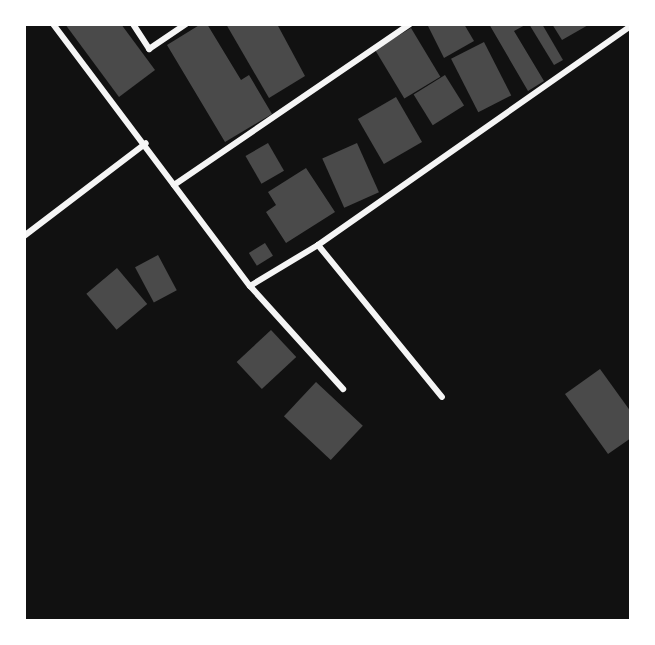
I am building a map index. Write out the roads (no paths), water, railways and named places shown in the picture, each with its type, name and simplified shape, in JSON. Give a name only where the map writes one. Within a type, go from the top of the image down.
[{"type":"street","points":[[53,24],[146,143],[174,185],[250,286],[343,389]]},
{"type":"street","points":[[133,24],[149,50],[186,24]]},
{"type":"street","points":[[174,185],[410,24]]},
{"type":"street","points":[[250,286],[318,245],[631,26]]},
{"type":"street","points":[[24,236],[146,143]]},
{"type":"street","points":[[318,245],[442,397]]}]
